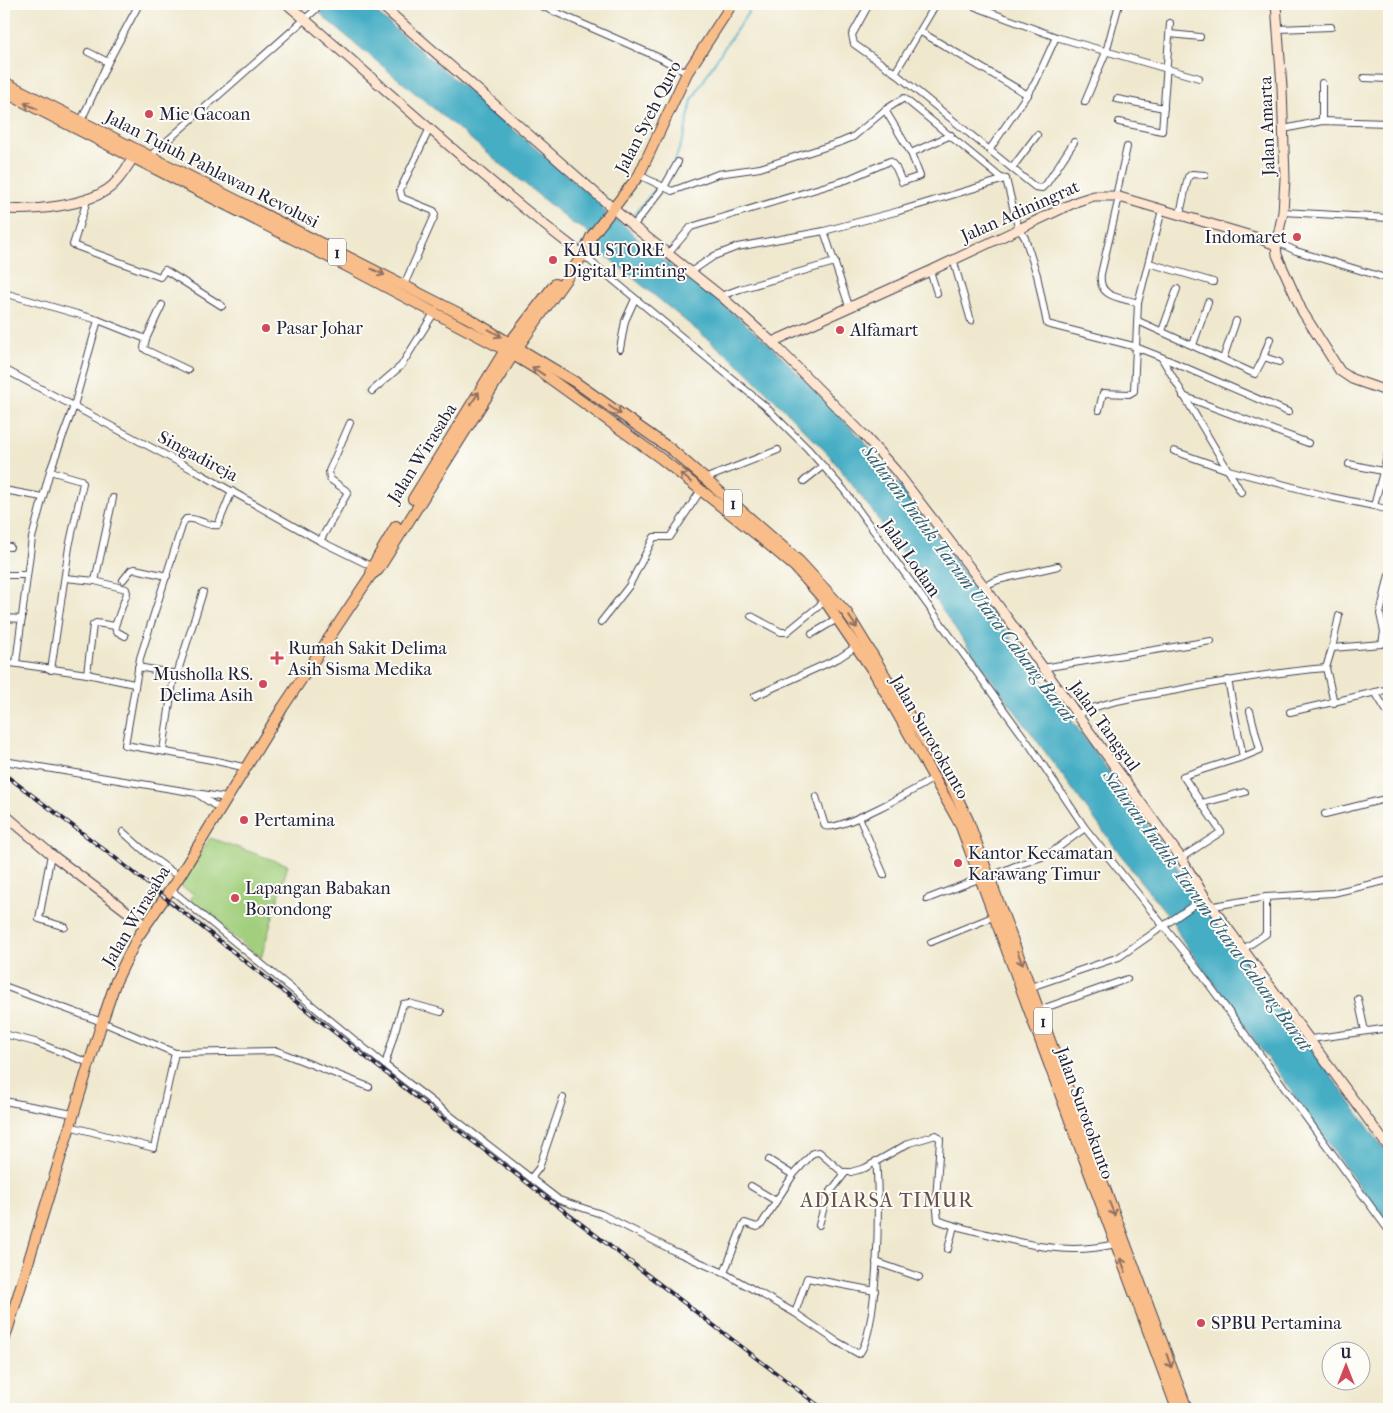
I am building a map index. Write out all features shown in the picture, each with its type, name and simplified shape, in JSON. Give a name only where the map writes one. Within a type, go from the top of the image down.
[{"type":"main road","name":"Jalan Syeh Quro","points":[[511,349],[639,175],[687,73],[732,4]]},
{"type":"main road","name":"Jalan Tujuh Pahlawan Revolusi","points":[[4,82],[404,285],[511,349]]},
{"type":"main road","name":"Jalan Tujuh Pahlawan Revolusi","points":[[4,92],[434,313],[511,349]]},
{"type":"main road","name":"1","points":[[511,349],[588,391],[672,450],[707,478]]},
{"type":"main road","name":"1","points":[[511,349],[701,490],[795,567],[839,618],[857,646]]},
{"type":"main road","name":"Jalan Wirasaba","points":[[4,1341],[69,1126],[116,981],[145,926],[179,877],[283,707],[373,571],[511,349]]},
{"type":"main road","name":"Jalan Surotokunto","points":[[707,478],[799,561],[832,595],[869,647],[920,740],[935,777],[986,878]]},
{"type":"main road","name":"Jalan Surotokunto","points":[[857,646],[954,789],[991,894],[1031,987],[1187,1409]]},
{"type":"main road","name":"Jalan Surotokunto","points":[[991,894],[995,916],[1177,1409]]},
{"type":"street","points":[[81,121],[108,62],[139,4]]},
{"type":"street","points":[[287,4],[551,231],[580,253]]},
{"type":"street","name":"Jalan Tanggul","points":[[380,4],[613,210],[722,296],[772,342],[864,434],[896,472],[984,586],[1181,858],[1210,903],[1245,948],[1389,1148]]},
{"type":"street","points":[[537,4],[660,58],[687,73]]},
{"type":"street","points":[[869,4],[852,35],[854,44],[895,73],[1035,187],[1042,188],[1074,142]]},
{"type":"street","points":[[895,73],[936,4]]},
{"type":"street","points":[[968,4],[1056,37],[1199,78]]},
{"type":"street","points":[[1085,102],[1106,52],[1118,4]]},
{"type":"street","name":"Jalan Amarta","points":[[1276,4],[1284,129],[1285,179],[1283,212],[1276,244]]},
{"type":"street","points":[[150,156],[303,18],[319,6]]},
{"type":"street","points":[[1119,122],[1161,132],[1170,23]]},
{"type":"street","points":[[1278,29],[1331,27]]},
{"type":"street","points":[[921,32],[1028,95]]},
{"type":"street","points":[[1170,34],[1200,37]]},
{"type":"street","points":[[990,149],[1028,95],[1056,37]]},
{"type":"street","points":[[88,52],[108,62]]},
{"type":"street","points":[[1364,78],[1389,79]]},
{"type":"street","points":[[1322,83],[1322,121]]},
{"type":"street","points":[[639,175],[661,186],[677,190],[718,174],[760,168],[841,142],[860,132],[885,110],[904,98],[1006,179],[1018,228],[1025,238],[1037,275],[1047,324],[1137,348],[1288,412]]},
{"type":"street","points":[[1117,99],[1164,108]]},
{"type":"street","points":[[668,254],[691,227],[837,183],[890,161],[896,168],[902,182],[920,176],[911,153],[885,110]]},
{"type":"street","points":[[1284,129],[1322,121],[1389,123]]},
{"type":"street","points":[[404,285],[436,215],[434,211],[402,198],[400,190],[430,128]]},
{"type":"street","points":[[911,153],[951,135]]},
{"type":"street","points":[[1012,168],[1037,135]]},
{"type":"street","points":[[1127,147],[1101,274],[1101,287],[1106,292],[1138,303]]},
{"type":"street","points":[[4,209],[53,208],[88,197],[112,186],[133,158]]},
{"type":"street","points":[[631,223],[678,162]]},
{"type":"street","points":[[1180,214],[1188,177],[1192,174],[1204,175]]},
{"type":"street","points":[[692,271],[714,256],[737,247],[824,231],[1006,179]]},
{"type":"street","points":[[88,197],[73,246],[160,277],[165,270],[222,306]]},
{"type":"street","name":"Jalan Adiningrat","points":[[772,342],[930,271],[1087,197],[1117,197],[1180,214],[1276,244]]},
{"type":"street","points":[[1099,410],[1103,393],[1125,395],[1133,392],[1137,348],[1138,303],[1162,210]]},
{"type":"street","points":[[1283,212],[1389,218]]},
{"type":"street","points":[[824,231],[849,306]]},
{"type":"street","points":[[1389,279],[1276,244],[1277,255],[1302,311],[1340,371],[1352,379],[1389,392]]},
{"type":"street","name":"Jalal Lodam","points":[[580,253],[764,406],[823,466],[882,540],[1031,747],[1085,828],[1164,925],[1389,1231]]},
{"type":"street","points":[[953,259],[971,321]]},
{"type":"street","points":[[722,296],[740,289],[835,262]]},
{"type":"street","points":[[1149,263],[1213,282]]},
{"type":"street","points":[[930,271],[937,293]]},
{"type":"street","points":[[1162,331],[1177,289]]},
{"type":"street","points":[[4,293],[98,320],[146,339]]},
{"type":"street","points":[[620,349],[624,321],[634,299]]},
{"type":"street","points":[[1192,345],[1208,302]]},
{"type":"street","points":[[162,305],[144,344],[146,350],[188,370]]},
{"type":"street","points":[[372,391],[401,366],[434,313]]},
{"type":"street","points":[[16,663],[32,538],[42,497],[74,406],[98,320]]},
{"type":"street","points":[[1138,321],[1256,374],[1270,339]]},
{"type":"street","points":[[1223,359],[1236,321]]},
{"type":"street","points":[[1161,357],[1241,492]]},
{"type":"street","points":[[1262,358],[1266,357],[1278,362]]},
{"type":"street","name":"Singadireja","points":[[4,369],[232,491],[373,571]]},
{"type":"street","points":[[1183,396],[1308,443]]},
{"type":"street","points":[[320,542],[347,495],[347,489],[330,479],[329,471],[350,423]]},
{"type":"street","points":[[1374,506],[1389,448]]},
{"type":"street","points":[[707,478],[778,450]]},
{"type":"street","points":[[1174,451],[1228,470],[1389,510]]},
{"type":"street","points":[[1348,464],[1385,469]]},
{"type":"street","points":[[804,481],[823,466]]},
{"type":"street","points":[[50,471],[81,480],[82,483],[51,670]]},
{"type":"street","points":[[4,490],[42,497]]},
{"type":"street","points":[[600,622],[629,586],[654,537],[670,537],[701,490]]},
{"type":"street","points":[[232,491],[218,525],[214,526],[192,518],[186,519],[183,523],[138,666],[125,745],[247,768]]},
{"type":"street","points":[[95,581],[113,498]]},
{"type":"street","points":[[984,586],[998,580],[1058,566]]},
{"type":"street","points":[[123,580],[131,570],[135,569],[166,576]]},
{"type":"street","points":[[4,575],[27,575]]},
{"type":"street","points":[[1332,648],[1372,646],[1386,643],[1380,614],[1387,591],[1389,576]]},
{"type":"street","points":[[65,578],[95,581],[126,589],[127,593],[114,626],[116,631],[125,636]]},
{"type":"street","points":[[138,666],[174,674],[180,670],[203,592]]},
{"type":"street","points":[[751,616],[781,632],[788,632],[825,601]]},
{"type":"street","points":[[1334,703],[1326,668],[1339,616]]},
{"type":"street","points":[[4,618],[22,619]]},
{"type":"street","points":[[812,634],[839,618]]},
{"type":"street","points":[[87,674],[93,625],[96,623],[114,626]]},
{"type":"street","points":[[1042,668],[1211,641]]},
{"type":"street","points":[[755,696],[838,658],[857,646]]},
{"type":"street","points":[[4,662],[87,674],[134,684]]},
{"type":"street","points":[[1076,715],[1097,705],[1117,700],[1228,680],[1326,668]]},
{"type":"street","points":[[163,751],[174,674]]},
{"type":"street","points":[[1228,680],[1243,757]]},
{"type":"street","points":[[1290,712],[1389,689]]},
{"type":"street","points":[[1375,692],[1389,716]]},
{"type":"street","points":[[1181,858],[1221,832],[1183,776],[1260,750],[1250,711]]},
{"type":"street","points":[[4,761],[226,798]]},
{"type":"street","points":[[816,797],[822,821],[827,828],[834,828],[935,777]]},
{"type":"street","points":[[1202,803],[1246,792]]},
{"type":"street","points":[[197,794],[220,810]]},
{"type":"street","points":[[1325,814],[1389,798]]},
{"type":"street","points":[[4,814],[51,854],[145,926]]},
{"type":"street","points":[[859,817],[884,875]]},
{"type":"street","points":[[927,899],[1048,855],[1085,828]]},
{"type":"street","points":[[123,832],[149,855],[179,877]]},
{"type":"street","points":[[51,854],[38,919],[65,926]]},
{"type":"street","points":[[1031,987],[1119,957],[1198,902],[1210,903],[1333,893],[1389,880]]},
{"type":"street","points":[[170,890],[386,1065],[564,1203],[587,1208],[601,1214],[674,1251],[724,1273],[795,1313],[859,1354],[867,1335],[875,1291],[878,1181],[876,1161]]},
{"type":"street","points":[[1245,948],[1266,934],[1266,897]]},
{"type":"street","points":[[931,942],[995,916]]},
{"type":"street","points":[[1039,1010],[1127,979]]},
{"type":"street","points":[[4,986],[102,1022],[175,1054],[277,1051],[369,1087]]},
{"type":"street","points":[[1358,999],[1365,1031]]},
{"type":"street","points":[[386,1065],[403,1004],[409,1003],[441,1012]]},
{"type":"street","points":[[1311,1039],[1389,1028]]},
{"type":"street","points":[[4,1034],[35,1042],[89,1063]]},
{"type":"street","points":[[69,1126],[154,1148],[175,1054]]},
{"type":"street","points":[[531,1178],[538,1168],[563,1098]]},
{"type":"street","points":[[4,1101],[73,1114]]},
{"type":"street","points":[[724,1273],[742,1227],[747,1223],[759,1226],[793,1175],[817,1152],[840,1170],[846,1172],[866,1168],[910,1143],[939,1136],[936,1217],[940,1222],[1031,1246],[1052,1249],[1078,1251],[1115,1244]]},
{"type":"street","points":[[769,1160],[793,1175]]},
{"type":"street","points":[[819,1225],[827,1196],[846,1172]]},
{"type":"street","points":[[751,1186],[776,1201]]},
{"type":"street","points":[[948,1250],[954,1226]]},
{"type":"street","points":[[876,1262],[920,1277]]},
{"type":"street","points":[[795,1313],[806,1279],[809,1277],[875,1291]]},
{"type":"green space","name":"Lapangan Babakan Borondong","points":[[210,838],[288,865],[261,958],[189,902],[194,894],[180,886]]},
{"type":"water","name":"Saluran Induk Tarum Utara Cabang Barat","points":[[312,4],[366,4],[601,204],[610,218],[619,221],[654,254],[718,300],[770,345],[862,439],[914,504],[1172,858],[1197,902],[1213,912],[1389,1156],[1389,1228],[1181,938],[1172,920],[1137,877],[979,662],[873,512],[829,455],[743,368],[605,255],[586,230],[572,223],[327,20]]},
{"type":"waterway","points":[[674,163],[684,136],[692,100],[714,63],[754,4]]},
{"type":"waterway","points":[[630,220],[668,174]]},
{"type":"railway","points":[[4,774],[114,857],[445,1120],[823,1409]]},
{"type":"place","name":"Mie Gacoan","points":[[149,114]]},
{"type":"place","name":"Indomaret","points":[[1297,237]]},
{"type":"place","name":"KAU STORE Digital Printing","points":[[553,260]]},
{"type":"place","name":"Pasar Johar","points":[[266,328]]},
{"type":"place","name":"Alfamart","points":[[840,330]]},
{"type":"place","name":"Rumah Sakit Delima Asih Sisma Medika","points":[[277,658]]},
{"type":"place","name":"Musholla RS. Delima Asih","points":[[263,684]]},
{"type":"place","name":"Pertamina","points":[[244,820]]},
{"type":"place","name":"Kantor Kecamatan Karawang Timur","points":[[958,863]]},
{"type":"place","name":"Lapangan Babakan Borondong","points":[[235,898]]},
{"type":"place","name":"SPBU Pertamina","points":[[1201,1323]]},
{"type":"district","name":"ADIARSA TIMUR","points":[[887,1200]]}]
